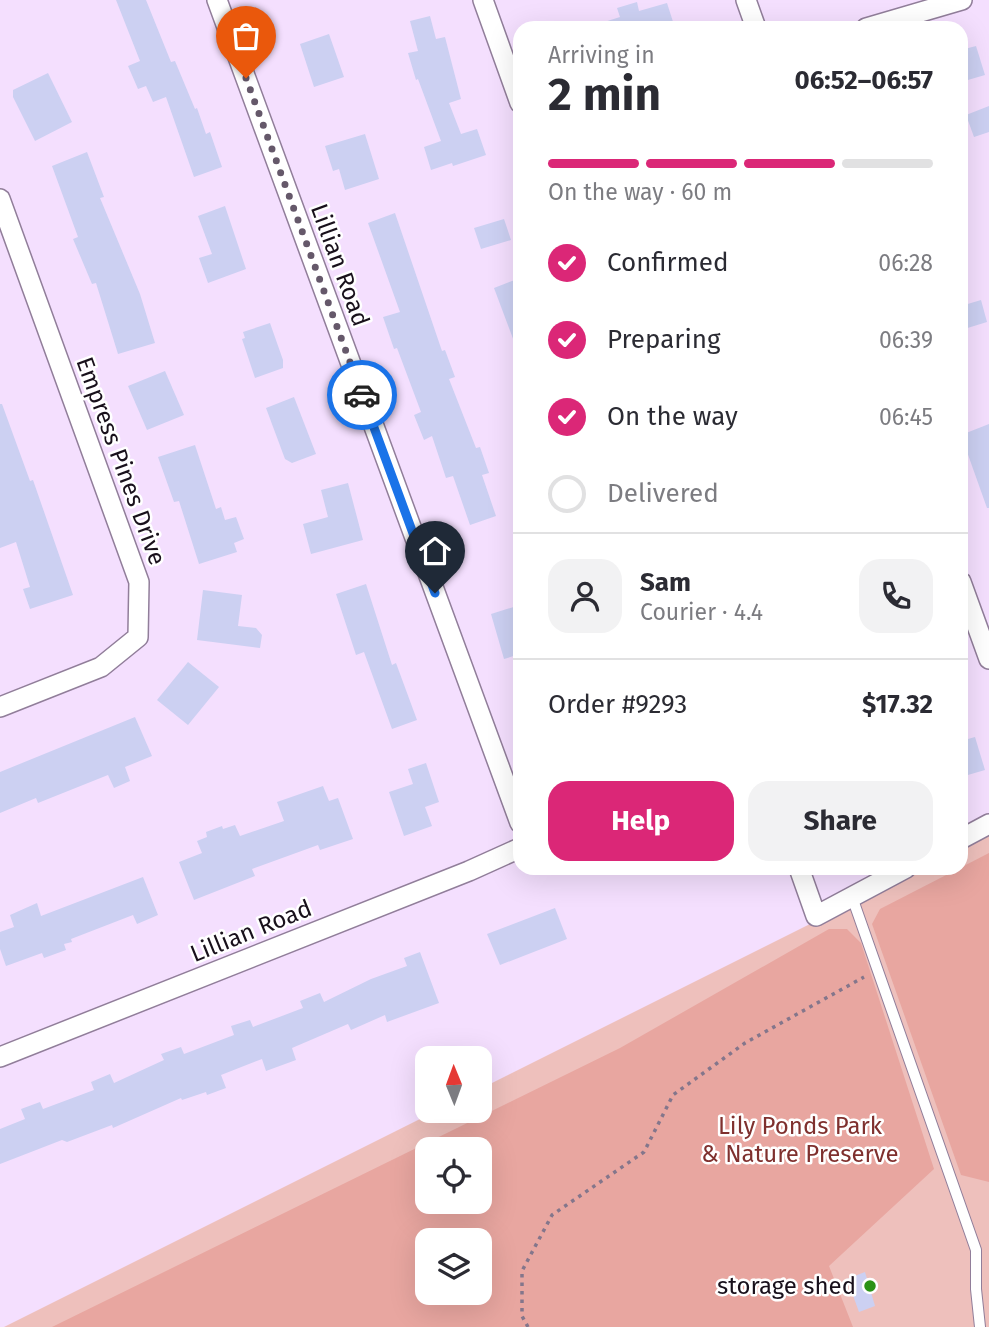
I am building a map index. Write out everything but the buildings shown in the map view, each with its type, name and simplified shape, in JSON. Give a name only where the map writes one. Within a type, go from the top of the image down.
[{"type":"street","name":"Lillian Road","points":[[217,0],[513,804]]},
{"type":"street","points":[[483,0],[513,84]]},
{"type":"street","points":[[746,0],[754,21]]},
{"type":"street","points":[[890,21],[962,0]]},
{"type":"street","name":"Empress Pines Drive","points":[[0,199],[139,582],[138,636],[101,667],[0,707]]},
{"type":"street","points":[[968,601],[989,659]]},
{"type":"street","points":[[968,835],[989,824]]},
{"type":"street","name":"Lillian Road","points":[[0,1057],[513,851]]},
{"type":"street","points":[[801,875],[816,916],[893,875]]},
{"type":"lane","points":[[852,897],[976,1250],[980,1327]]},
{"type":"path","points":[[528,1327],[522,1316],[522,1270],[552,1214],[644,1152],[673,1095],[745,1043],[878,969]]},
{"type":"green space","name":"Lily Ponds Park & Nature Preserve","points":[[989,835],[989,1327],[4,1327],[415,1122],[415,1124],[492,1124],[492,1083],[908,875],[968,875],[968,846]]},
{"type":"green space","points":[[989,853],[989,1182],[961,1175],[872,924],[880,909],[946,875],[968,875],[968,864]]},
{"type":"green space","name":"Lily Ponds Park & Nature Preserve","points":[[829,929],[847,929],[861,943],[934,1169],[829,1266],[853,1327],[52,1327],[415,1149],[415,1214],[492,1214],[492,1137],[439,1137],[465,1124],[492,1124],[492,1111],[620,1048]]},
{"type":"way so far","points":[[246,78],[362,395]]},
{"type":"place","name":"storage shed","points":[[870,1286]]},
{"type":"route","points":[[362,395],[435,593]]}]
